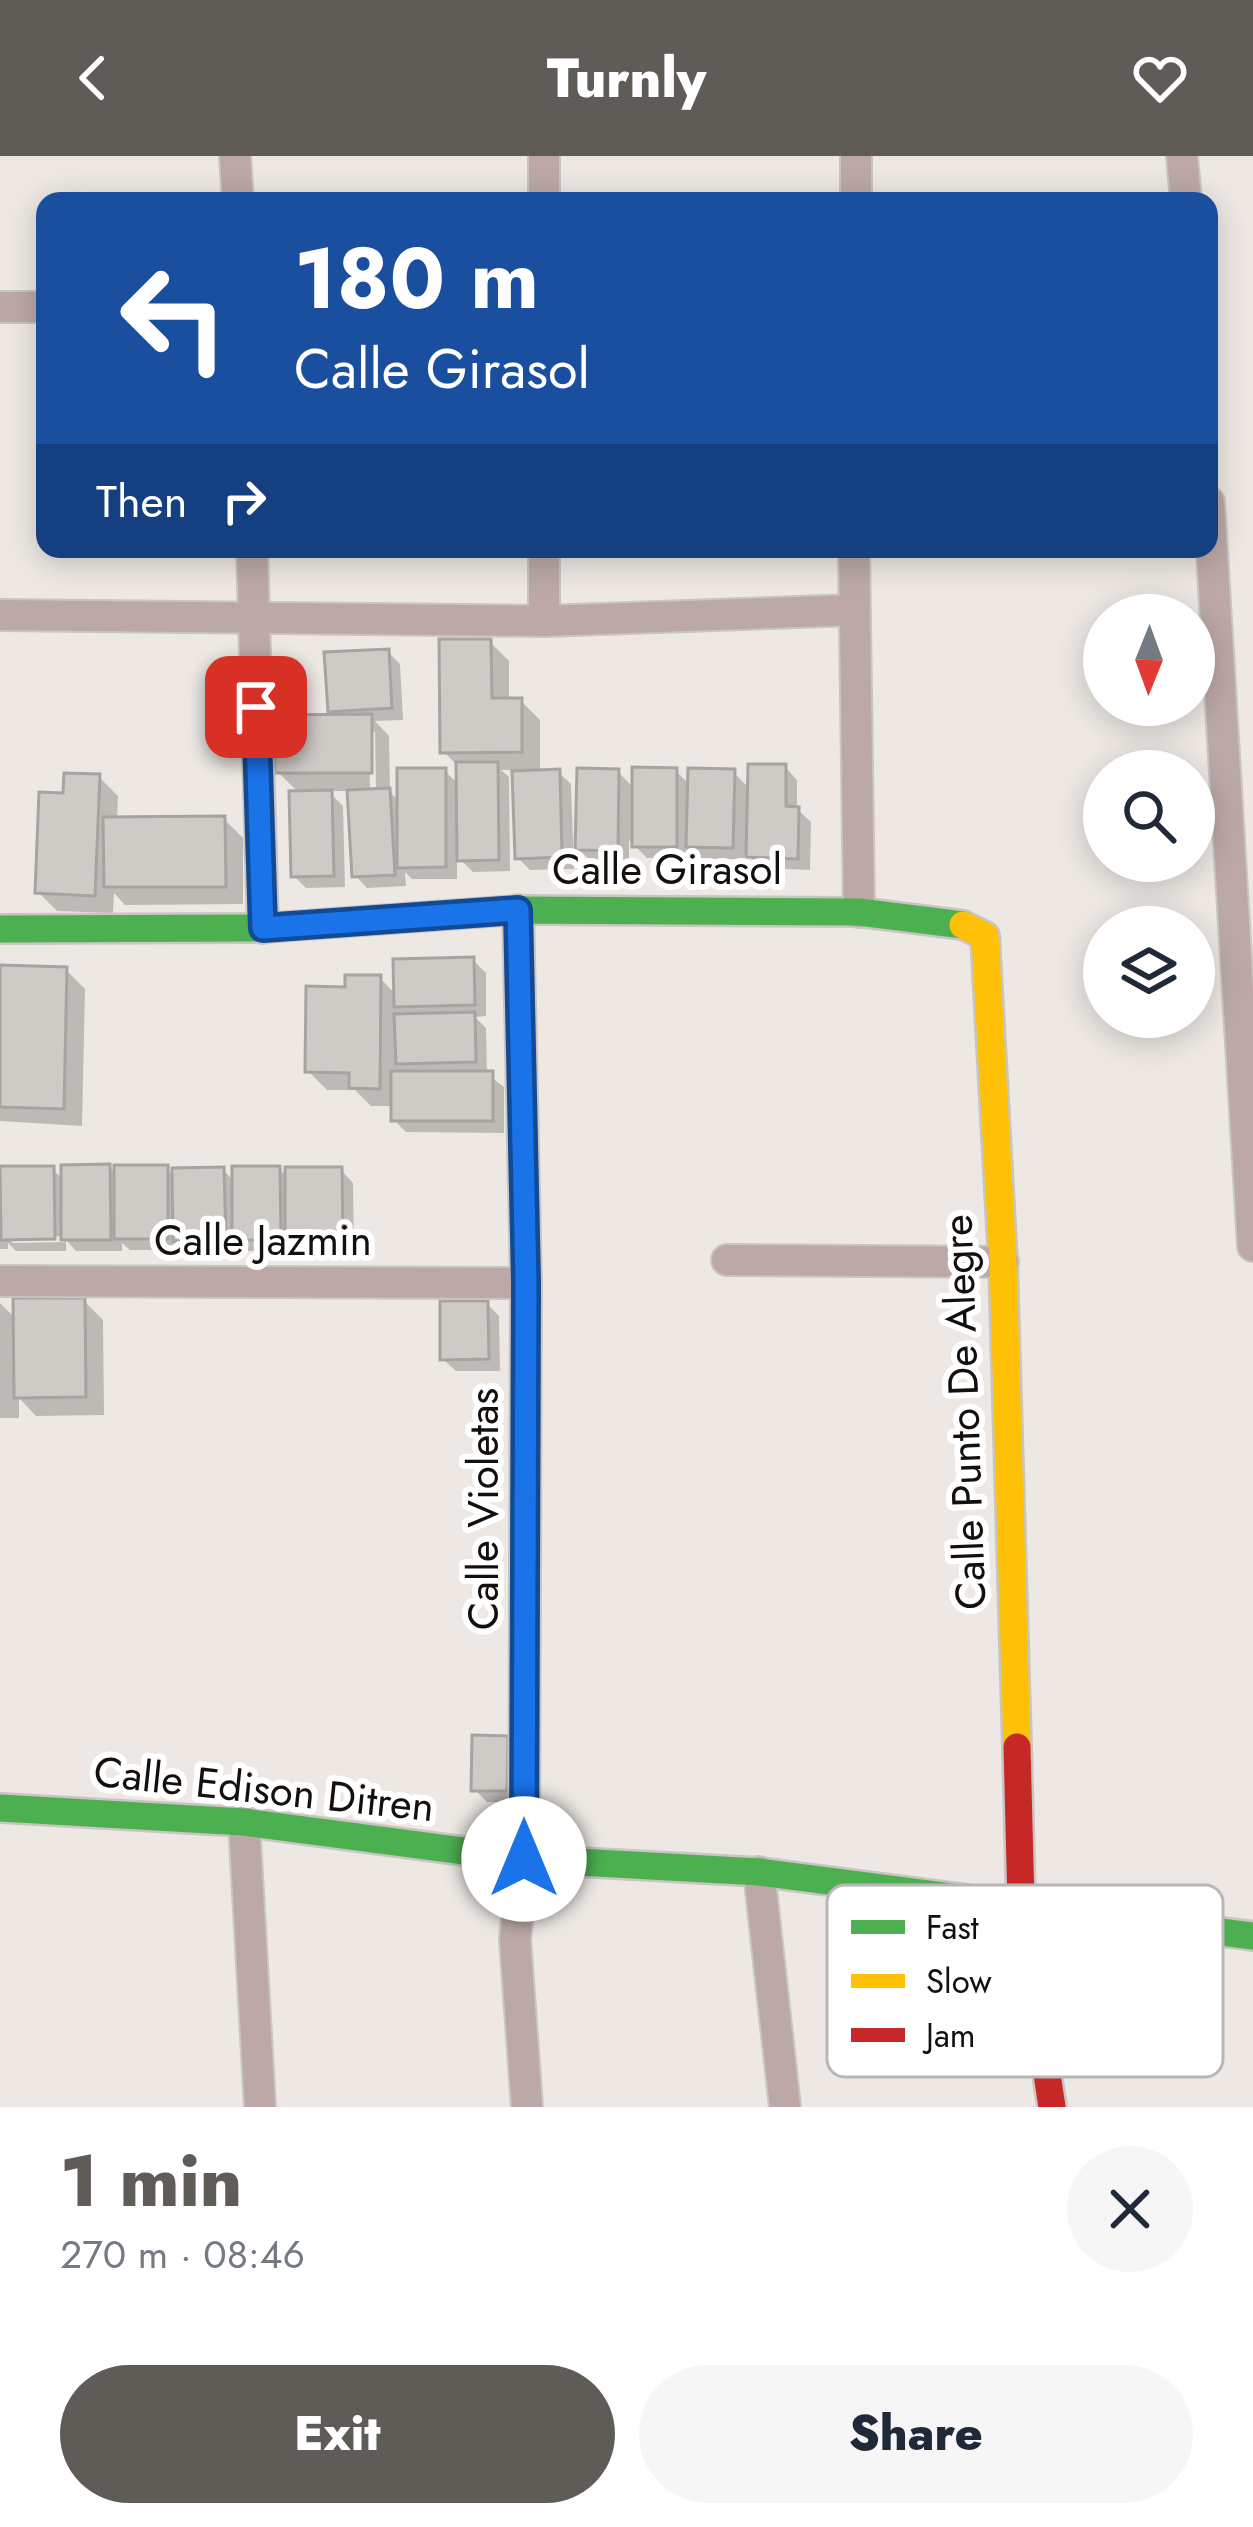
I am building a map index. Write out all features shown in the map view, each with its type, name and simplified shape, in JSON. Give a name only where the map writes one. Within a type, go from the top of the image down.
[{"type":"street","points":[[235,156],[237,192]]},
{"type":"street","points":[[544,156],[544,192]]},
{"type":"street","points":[[856,156],[856,192]]},
{"type":"street","points":[[1182,156],[1185,192]]},
{"type":"street","points":[[0,307],[36,307]]},
{"type":"street","points":[[252,558],[263,928]]},
{"type":"street","points":[[544,558],[544,621]]},
{"type":"street","points":[[854,558],[859,912]]},
{"type":"street","points":[[1212,558],[1253,1246]]},
{"type":"street","points":[[0,615],[544,621],[854,610]]},
{"type":"street","name":"Calle Girasol","points":[[0,929],[263,928],[518,910],[859,912],[972,926]]},
{"type":"street","name":"Calle Violetas","points":[[518,910],[526,1283],[524,1859],[515,1940],[527,2107]]},
{"type":"street","name":"Calle Punto De Alegre","points":[[972,926],[985,936],[989,952],[1020,1885]]},
{"type":"street","points":[[727,1260],[1003,1262]]},
{"type":"street","name":"Calle Jazmin","points":[[0,1281],[526,1283]]},
{"type":"street","name":"Calle Edison Ditren","points":[[0,1808],[244,1822],[524,1859],[759,1872],[869,1885]]},
{"type":"street","points":[[244,1822],[260,2107]]},
{"type":"street","points":[[759,1872],[785,2107]]},
{"type":"street","name":"Calle Edison Ditren","points":[[1223,1932],[1253,1936]]},
{"type":"street","name":"Calle Punto De Alegre","points":[[1047,2077],[1052,2107]]},
{"type":"building","points":[[439,639],[491,639],[492,698],[522,698],[522,752],[440,753]]},
{"type":"building","points":[[389,649],[392,708],[328,712],[324,652]]},
{"type":"building","points":[[372,714],[372,773],[275,773],[274,715]]},
{"type":"building","points":[[456,762],[498,762],[499,860],[457,861]]},
{"type":"building","points":[[748,764],[786,764],[786,806],[799,807],[798,859],[746,857]]},
{"type":"building","points":[[632,767],[677,768],[677,847],[632,847]]},
{"type":"building","points":[[397,768],[446,768],[446,867],[397,868]]},
{"type":"building","points":[[577,768],[619,769],[618,851],[575,850]]},
{"type":"building","points":[[688,768],[735,769],[733,848],[686,847]]},
{"type":"building","points":[[560,769],[562,857],[515,859],[512,771]]},
{"type":"building","points":[[64,773],[100,774],[95,896],[35,893],[39,792],[63,793]]},
{"type":"building","points":[[390,788],[395,875],[352,877],[347,790]]},
{"type":"building","points":[[332,790],[334,876],[291,877],[289,791]]},
{"type":"building","points":[[225,816],[226,887],[104,887],[103,817]]},
{"type":"building","points":[[474,957],[475,1005],[394,1007],[393,959]]},
{"type":"building","points":[[0,965],[67,967],[64,1109],[0,1107]]},
{"type":"building","points":[[345,975],[381,975],[380,1089],[349,1088],[349,1073],[305,1072],[306,986],[345,987]]},
{"type":"building","points":[[475,1012],[476,1062],[396,1064],[394,1014]]},
{"type":"building","points":[[391,1071],[493,1071],[493,1121],[391,1121]]},
{"type":"building","points":[[110,1164],[111,1240],[61,1240],[61,1165]]},
{"type":"building","points":[[114,1165],[168,1165],[168,1239],[114,1239]]},
{"type":"building","points":[[0,1166],[54,1166],[55,1239],[1,1240]]},
{"type":"building","points":[[232,1166],[280,1166],[281,1240],[232,1240]]},
{"type":"building","points":[[224,1167],[226,1240],[173,1241],[172,1168]]},
{"type":"building","points":[[285,1167],[342,1167],[343,1240],[285,1241]]},
{"type":"building","points":[[13,1298],[85,1298],[86,1397],[14,1398]]},
{"type":"building","points":[[440,1301],[488,1301],[489,1359],[440,1360]]},
{"type":"building","points":[[472,1735],[508,1736],[507,1791],[471,1791]]},
{"type":"traffic: fast","points":[[0,929],[263,928],[518,910],[859,912],[963,925]]},
{"type":"traffic: fast","points":[[0,1808],[244,1822],[524,1859],[759,1872],[859,1885]]},
{"type":"traffic: fast","points":[[1223,1932],[1253,1936]]},
{"type":"traffic: slow","points":[[963,925],[985,936],[1003,1262],[1017,1747]]},
{"type":"traffic: jam","points":[[1017,1747],[1021,1885]]},
{"type":"traffic: jam","points":[[1047,2077],[1052,2107]]},
{"type":"route","points":[[256,707],[263,928],[518,910],[526,1283],[524,1859]]}]
